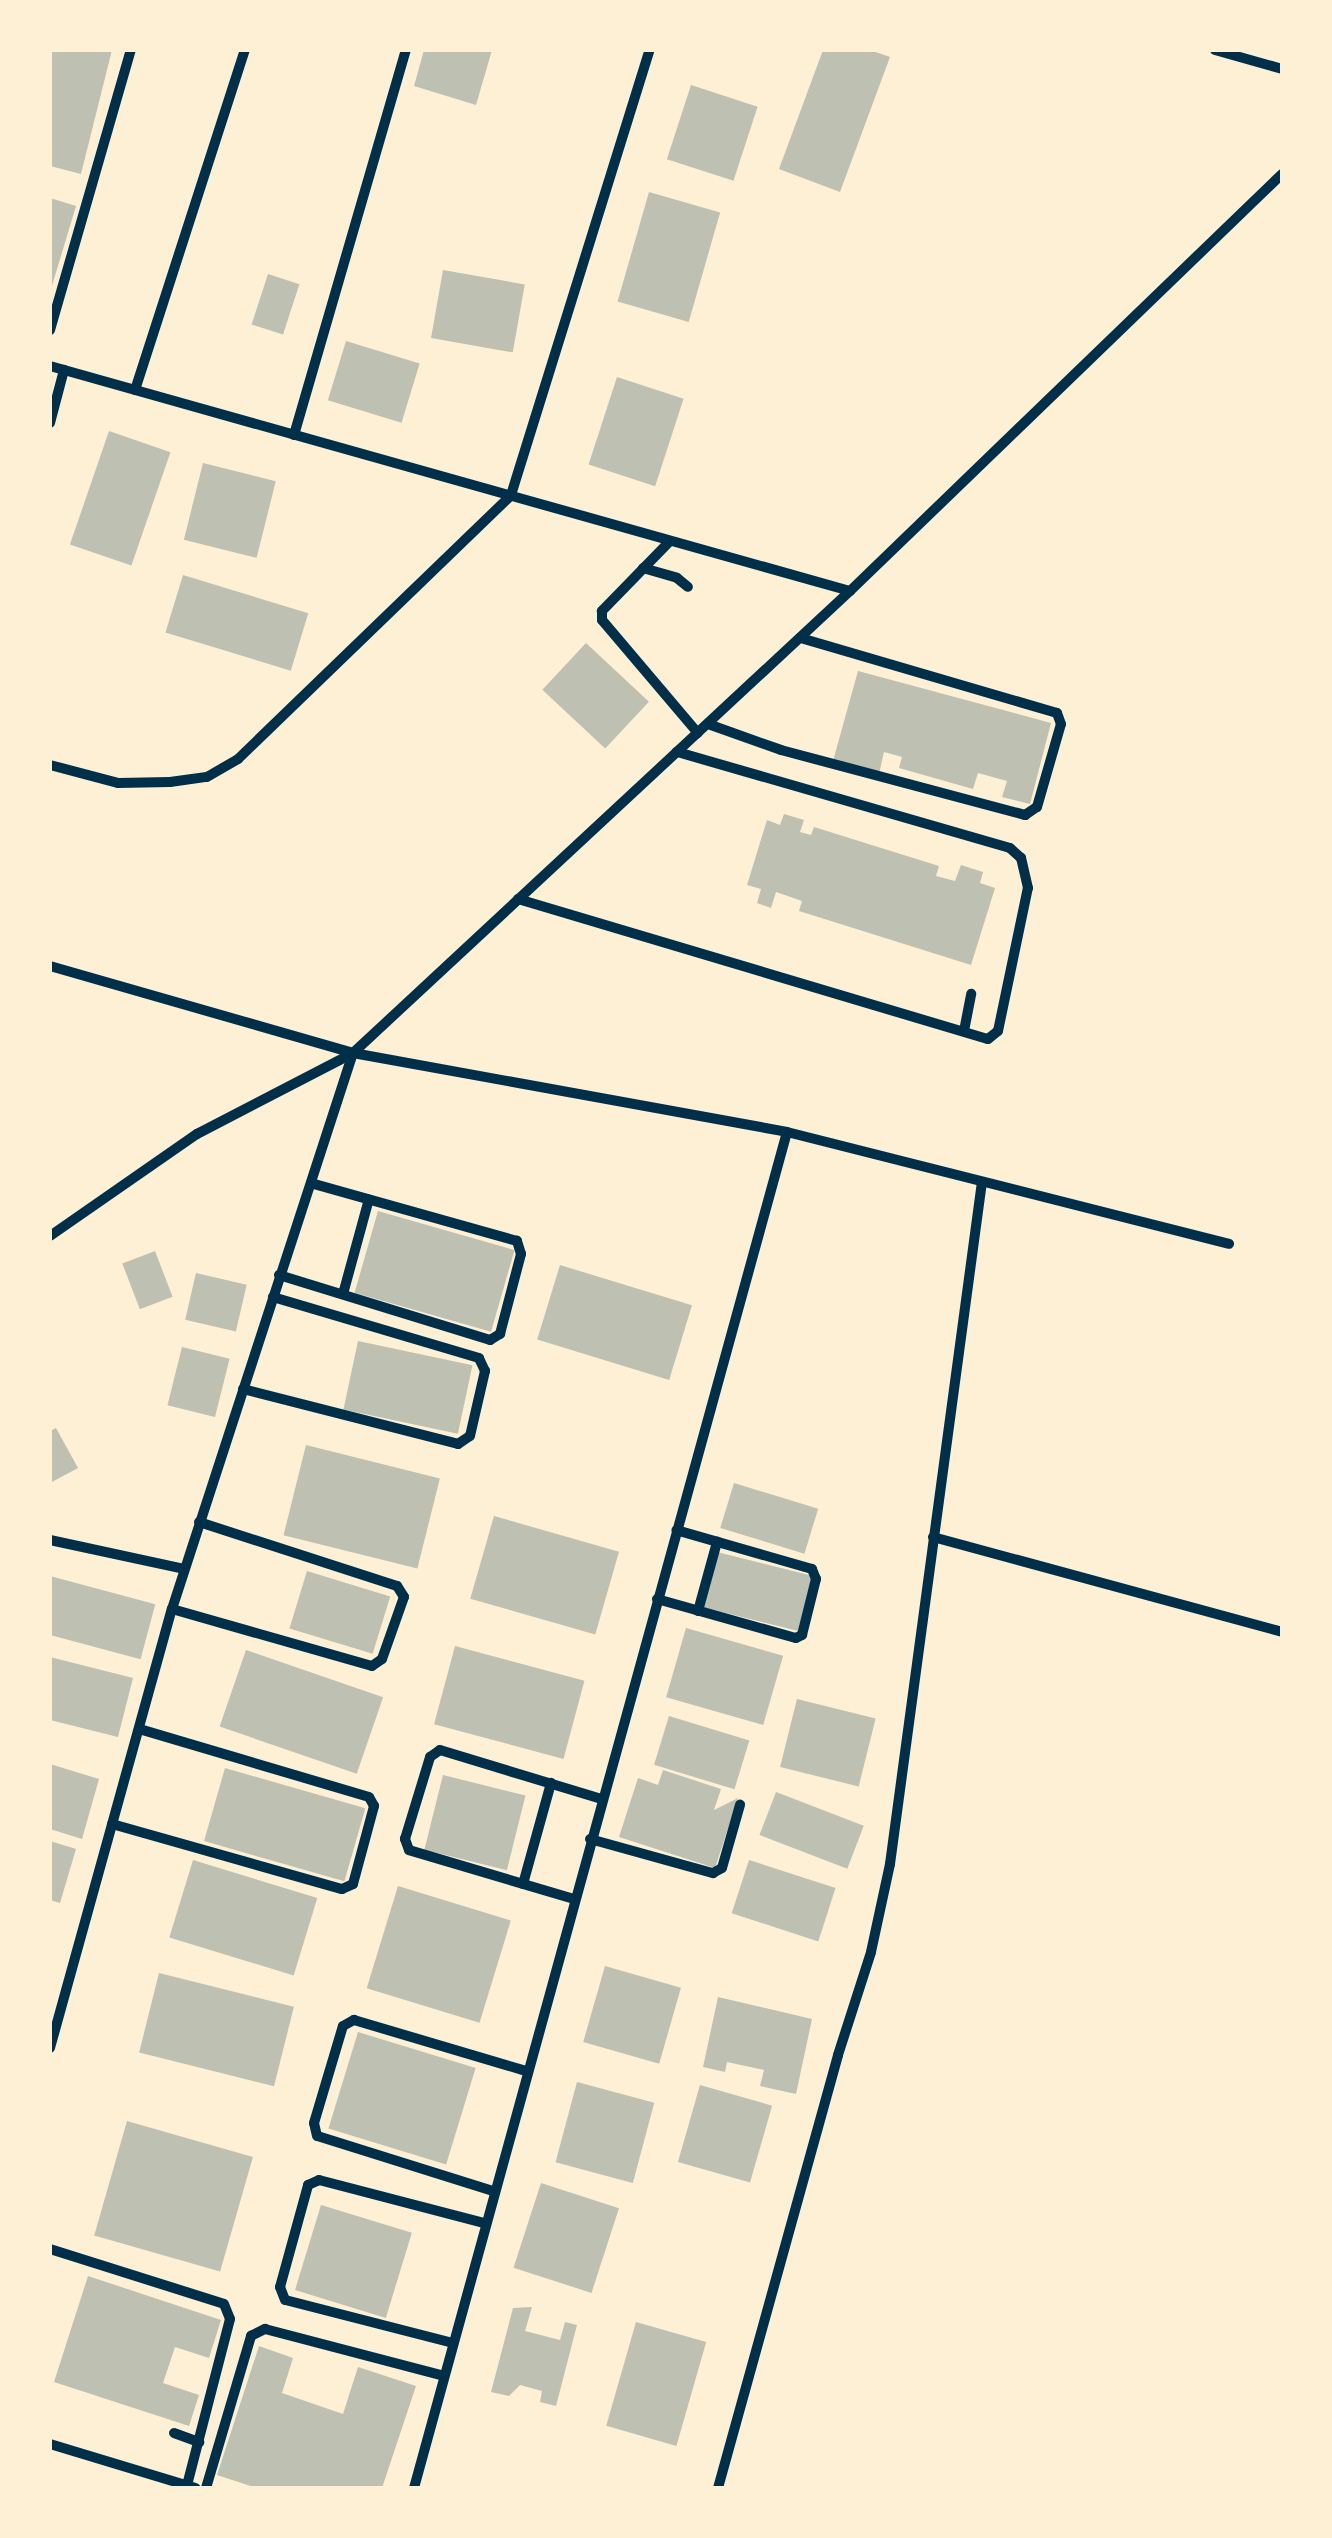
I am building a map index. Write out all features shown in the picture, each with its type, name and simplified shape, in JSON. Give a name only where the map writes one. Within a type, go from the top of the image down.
[{"type":"street","points":[[50,330],[130,50]]},
{"type":"street","points":[[135,390],[246,50]]},
{"type":"street","points":[[294,434],[406,50]]},
{"type":"street","points":[[50,765],[118,783],[170,782],[207,776],[238,759],[512,495],[650,50]]},
{"type":"street","points":[[1214,50],[1282,69]]},
{"type":"street","points":[[50,1236],[196,1134],[353,1054],[850,591],[1282,174]]},
{"type":"street","points":[[50,366],[850,591]]},
{"type":"street","points":[[50,423],[64,370]]},
{"type":"street","points":[[670,541],[602,611],[602,620],[698,733]]},
{"type":"street","points":[[642,568],[677,578],[688,587]]},
{"type":"street","points":[[708,724],[781,750],[1025,815],[1036,806],[1061,724],[1056,713],[800,638]]},
{"type":"street","points":[[518,899],[988,1039],[998,1032],[1028,888],[1021,858],[1010,848],[677,752]]},
{"type":"street","points":[[50,966],[353,1054],[787,1132],[1229,1244]]},
{"type":"street","points":[[964,1031],[971,994]]},
{"type":"street","points":[[50,2048],[184,1569],[353,1054]]},
{"type":"street","points":[[414,2488],[787,1132]]},
{"type":"street","points":[[718,2488],[838,2055],[871,1952],[890,1864],[982,1182]]},
{"type":"street","points":[[280,1275],[490,1340],[500,1334],[521,1254],[517,1241],[311,1183]]},
{"type":"street","points":[[344,1294],[369,1199]]},
{"type":"street","points":[[243,1389],[458,1444],[470,1436],[484,1371],[479,1358],[272,1297]]},
{"type":"street","points":[[172,1609],[372,1666],[382,1659],[404,1597],[397,1586],[200,1522]]},
{"type":"street","points":[[657,1598],[796,1638],[802,1635],[816,1579],[812,1569],[676,1530]]},
{"type":"street","points":[[934,1537],[1282,1632]]},
{"type":"street","points":[[50,1540],[184,1569]]},
{"type":"street","points":[[698,1611],[717,1542]]},
{"type":"street","points":[[112,1824],[342,1888],[353,1884],[374,1806],[369,1797],[139,1729]]},
{"type":"street","points":[[574,1899],[409,1850],[405,1840],[430,1757],[440,1750],[601,1799]]},
{"type":"street","points":[[523,1884],[552,1783]]},
{"type":"street","points":[[590,1839],[713,1873],[722,1868],[740,1806]]},
{"type":"street","points":[[493,2191],[318,2136],[314,2122],[343,2026],[354,2020],[526,2071]]},
{"type":"street","points":[[453,2344],[285,2300],[280,2287],[308,2185],[319,2180],[484,2223]]},
{"type":"street","points":[[50,2249],[224,2304],[230,2319],[192,2486],[50,2444]]},
{"type":"street","points":[[206,2488],[252,2336],[265,2329],[444,2376]]},
{"type":"street","points":[[174,2433],[199,2442]]},
{"type":"building","points":[[50,50],[112,50],[81,174],[50,166]]},
{"type":"building","points":[[424,50],[492,50],[476,105],[414,86]]},
{"type":"building","points":[[823,50],[870,50],[890,57],[840,192],[779,169]]},
{"type":"building","points":[[691,85],[758,107],[733,181],[667,159]]},
{"type":"building","points":[[649,192],[720,212],[689,322],[618,302]]},
{"type":"building","points":[[50,198],[76,206],[51,289],[50,289]]},
{"type":"building","points":[[443,270],[525,284],[513,352],[431,338]]},
{"type":"building","points":[[268,274],[299,284],[283,335],[252,324]]},
{"type":"building","points":[[346,341],[420,364],[402,423],[328,400]]},
{"type":"building","points":[[617,377],[684,399],[655,486],[589,464]]},
{"type":"building","points":[[109,431],[170,452],[131,566],[70,544]]},
{"type":"building","points":[[203,463],[276,481],[257,558],[184,540]]},
{"type":"building","points":[[183,575],[308,613],[291,671],[165,632]]},
{"type":"building","points":[[586,643],[649,702],[605,748],[542,690]]},
{"type":"building","points":[[858,671],[1051,723],[1030,804],[1002,797],[1007,781],[978,773],[973,789],[899,768],[902,757],[884,752],[879,774],[833,761]]},
{"type":"building","points":[[784,814],[804,820],[800,832],[811,835],[814,827],[939,866],[936,876],[955,881],[961,865],[983,872],[980,883],[995,888],[971,965],[799,911],[802,901],[776,892],[771,908],[757,903],[761,889],[747,885],[767,820],[780,825]]},
{"type":"building","points":[[378,1211],[514,1250],[491,1332],[355,1293]]},
{"type":"building","points":[[155,1251],[173,1297],[140,1309],[122,1264]]},
{"type":"building","points":[[560,1265],[692,1305],[669,1380],[537,1340]]},
{"type":"building","points":[[196,1273],[247,1285],[236,1331],[185,1320]]},
{"type":"building","points":[[358,1341],[472,1365],[458,1434],[343,1409]]},
{"type":"building","points":[[182,1347],[230,1359],[215,1417],[167,1405]]},
{"type":"building","points":[[56,1428],[78,1468],[50,1483],[50,1431]]},
{"type":"building","points":[[306,1445],[440,1478],[417,1569],[284,1535]]},
{"type":"building","points":[[734,1483],[818,1509],[804,1554],[720,1528]]},
{"type":"building","points":[[494,1516],[619,1552],[595,1635],[470,1599]]},
{"type":"building","points":[[717,1552],[814,1576],[800,1631],[703,1607]]},
{"type":"building","points":[[307,1571],[390,1596],[373,1654],[289,1628]]},
{"type":"building","points":[[50,1576],[155,1604],[141,1659],[50,1635]]},
{"type":"building","points":[[686,1628],[783,1656],[763,1725],[666,1697]]},
{"type":"building","points":[[455,1646],[584,1681],[563,1759],[434,1724]]},
{"type":"building","points":[[246,1650],[383,1697],[357,1774],[220,1727]]},
{"type":"building","points":[[50,1657],[133,1678],[118,1737],[50,1720]]},
{"type":"building","points":[[797,1699],[876,1719],[859,1787],[780,1767]]},
{"type":"building","points":[[669,1716],[749,1741],[734,1789],[654,1765]]},
{"type":"building","points":[[50,1764],[99,1779],[82,1839],[50,1829]]},
{"type":"building","points":[[225,1768],[365,1808],[344,1881],[204,1841]]},
{"type":"building","points":[[663,1770],[721,1789],[714,1810],[738,1798],[715,1868],[619,1837],[638,1778],[658,1785]]},
{"type":"building","points":[[443,1775],[525,1796],[507,1870],[424,1850]]},
{"type":"building","points":[[776,1792],[864,1826],[847,1869],[760,1835]]},
{"type":"building","points":[[50,1841],[76,1849],[60,1903],[50,1900]]},
{"type":"building","points":[[193,1860],[317,1898],[294,1975],[169,1937]]},
{"type":"building","points":[[749,1860],[836,1888],[818,1941],[732,1913]]},
{"type":"building","points":[[398,1886],[511,1920],[480,2023],[367,1988]]},
{"type":"building","points":[[605,1966],[681,1988],[659,2064],[583,2042]]},
{"type":"building","points":[[159,1973],[294,2007],[274,2086],[139,2053]]},
{"type":"building","points":[[718,1997],[812,2019],[796,2094],[760,2086],[764,2070],[727,2062],[725,2072],[703,2067]]},
{"type":"building","points":[[358,2032],[476,2068],[446,2165],[328,2129]]},
{"type":"building","points":[[577,2082],[654,2103],[633,2183],[556,2162]]},
{"type":"building","points":[[700,2085],[772,2106],[750,2183],[678,2162]]},
{"type":"building","points":[[127,2121],[253,2157],[220,2271],[94,2235]]},
{"type":"building","points":[[541,2183],[619,2208],[591,2293],[513,2268]]},
{"type":"building","points":[[321,2205],[412,2233],[386,2318],[295,2290]]},
{"type":"building","points":[[88,2276],[221,2320],[209,2358],[175,2347],[163,2383],[199,2395],[189,2426],[54,2382]]},
{"type":"building","points":[[532,2307],[525,2331],[560,2340],[565,2322],[577,2325],[556,2406],[540,2402],[542,2391],[520,2385],[509,2396],[491,2392],[513,2308]]},
{"type":"building","points":[[636,2322],[706,2342],[676,2446],[606,2426]]},
{"type":"building","points":[[259,2346],[293,2358],[282,2393],[343,2414],[358,2367],[416,2386],[382,2488],[257,2488],[217,2475]]}]
